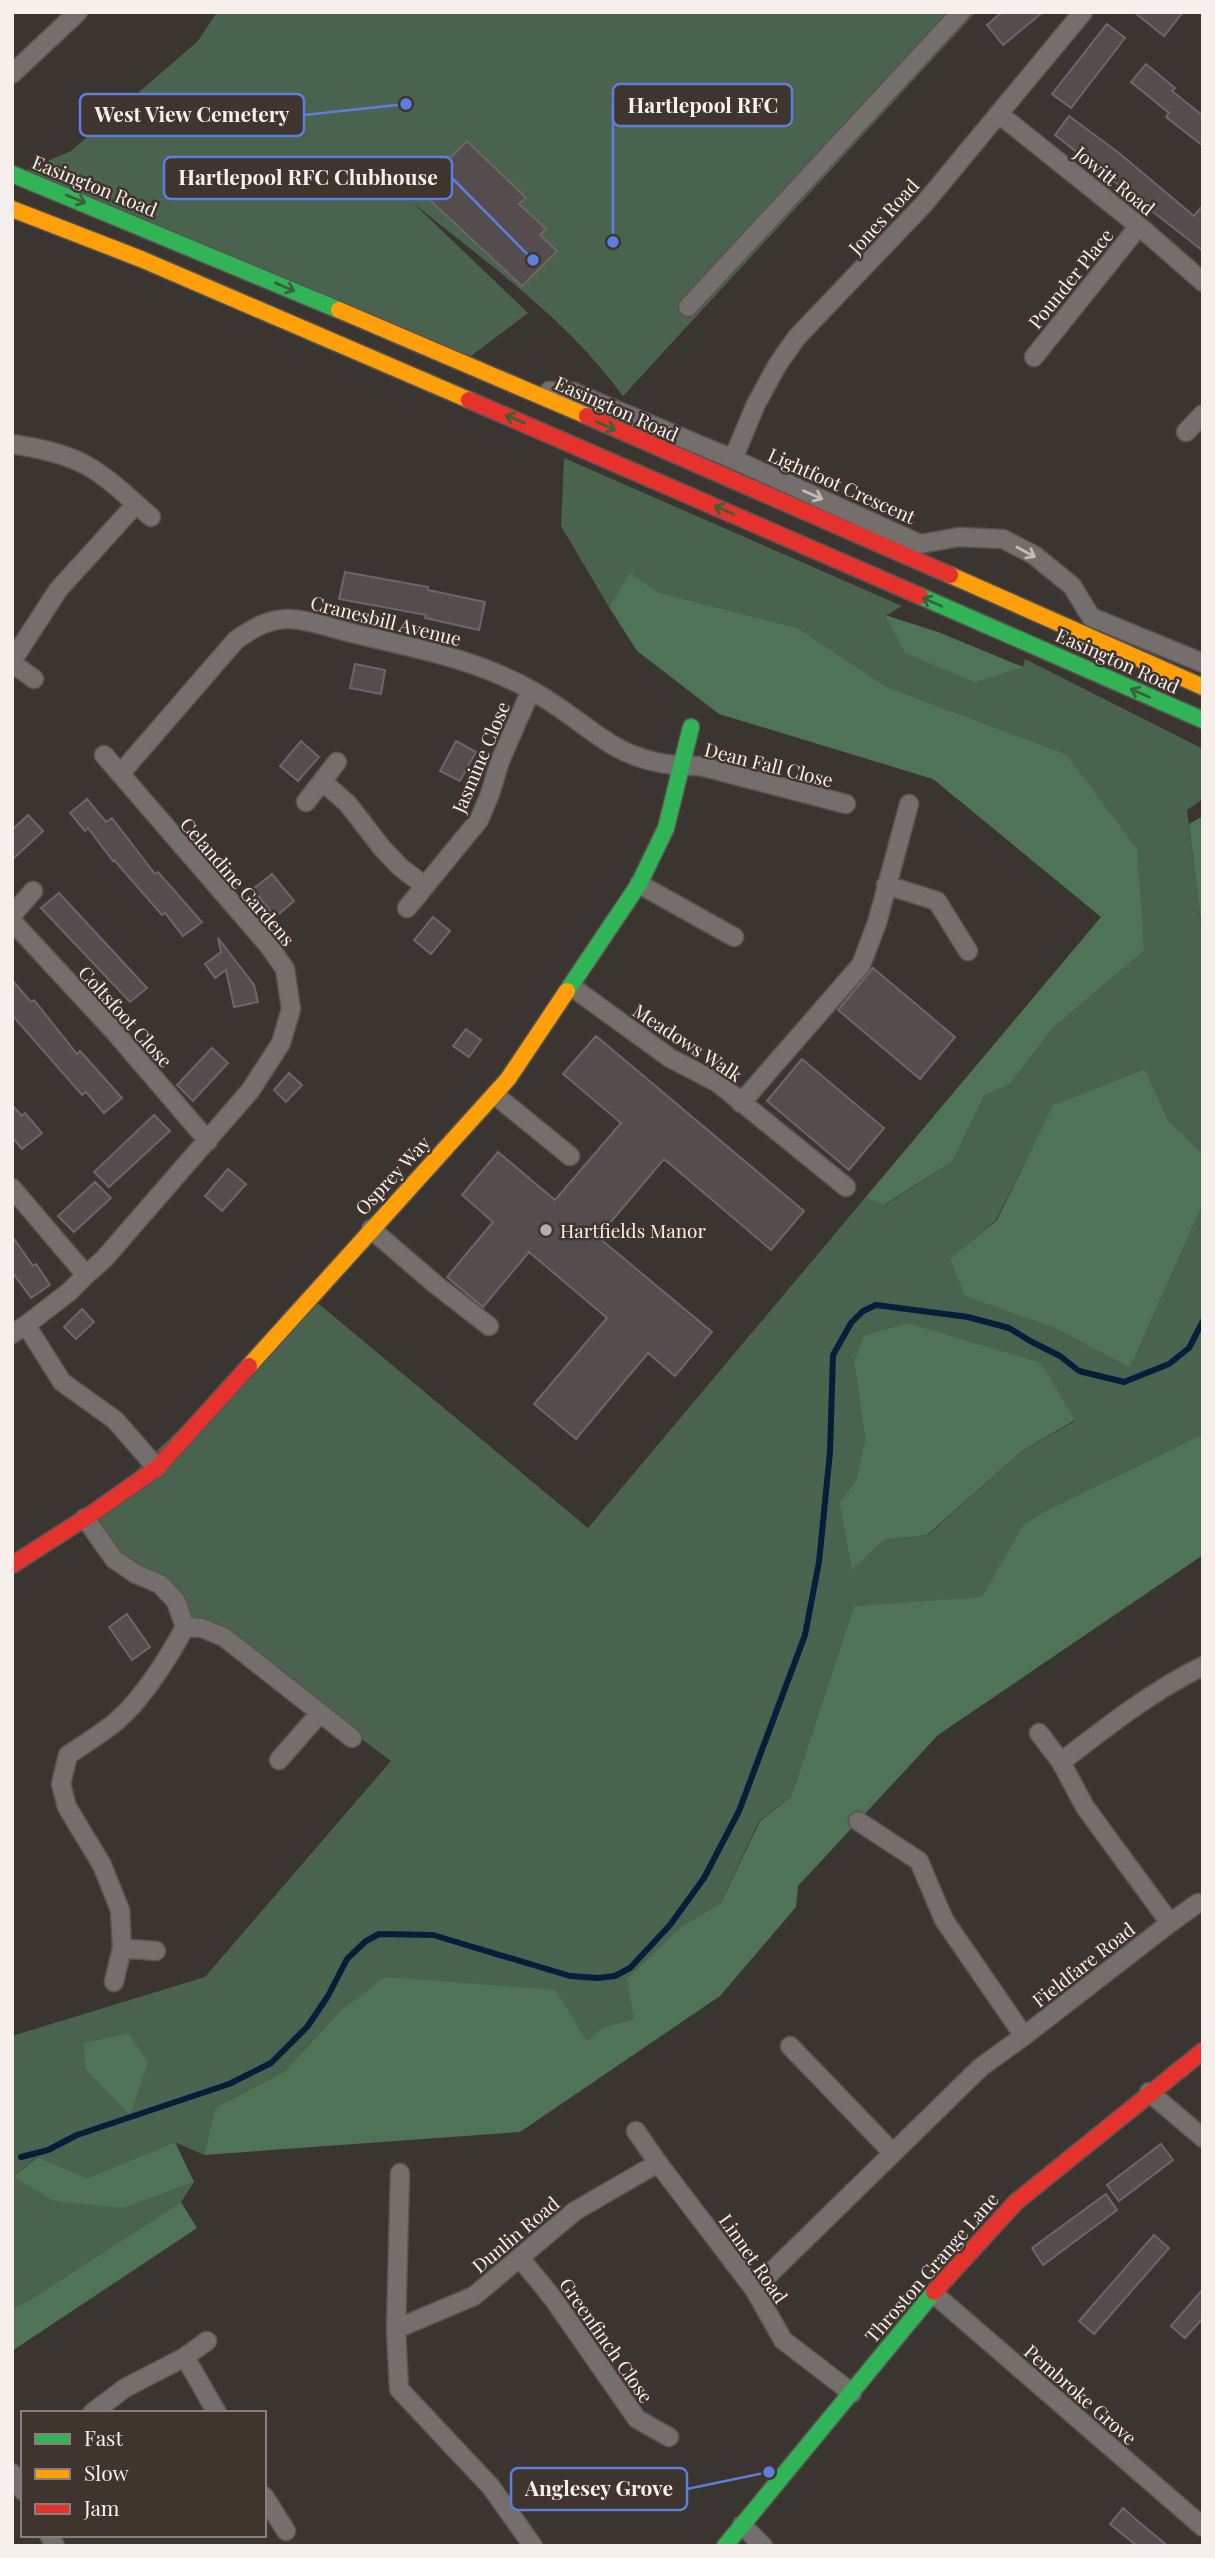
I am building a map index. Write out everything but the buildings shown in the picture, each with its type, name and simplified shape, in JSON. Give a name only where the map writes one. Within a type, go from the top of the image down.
[{"type":"main road","name":"Easington Road","points":[[12,174],[162,234],[1203,687]]},
{"type":"main road","name":"Easington Road","points":[[12,209],[141,259],[548,433],[1203,720]]},
{"type":"main road","name":"Osprey Way","points":[[12,1565],[157,1468],[495,1095],[572,987],[639,884],[666,828],[691,727]]},
{"type":"main road","name":"Throston Grange Lane","points":[[725,2546],[933,2293],[1016,2202],[1203,2051]]},
{"type":"street","points":[[12,74],[78,12]]},
{"type":"street","points":[[688,307],[703,294],[961,12]]},
{"type":"street","name":"Jones Road","points":[[733,459],[755,404],[797,337],[924,204],[1083,12]]},
{"type":"street","name":"Jowitt Road","points":[[999,114],[1139,226],[1203,282]]},
{"type":"street","name":"Pounder Place","points":[[1034,357],[1139,226]]},
{"type":"street","name":"Lightfoot Crescent","points":[[521,389],[573,392],[733,459],[920,544],[959,537],[1003,539],[1034,555],[1072,586],[1091,617],[1203,663]]},
{"type":"street","points":[[1186,432],[1203,414]]},
{"type":"street","points":[[12,444],[89,466],[151,517]]},
{"type":"street","points":[[34,679],[12,662],[58,590],[136,504]]},
{"type":"street","name":"Cranesbill Avenue","points":[[120,774],[236,640],[260,623],[290,619],[435,652],[486,667],[531,690],[615,748],[639,759],[682,766]]},
{"type":"street","name":"Jasmine Close","points":[[407,908],[479,820],[491,794],[500,761],[531,690]]},
{"type":"street","name":"Celandine Gardens","points":[[19,1329],[69,1292],[104,1259],[208,1141],[250,1091],[281,1043],[291,1009],[285,969],[269,946],[104,755]]},
{"type":"street","points":[[306,802],[337,762]]},
{"type":"street","name":"Dean Fall Close","points":[[682,766],[700,766],[846,804]]},
{"type":"street","points":[[322,781],[355,813],[400,867],[425,886]]},
{"type":"street","points":[[741,1103],[861,965],[877,923],[909,804]]},
{"type":"street","points":[[639,884],[734,937]]},
{"type":"street","points":[[886,884],[937,901],[968,951]]},
{"type":"street","points":[[12,915],[33,891]]},
{"type":"street","name":"Coltsfoot Close","points":[[12,921],[112,1029],[208,1141]]},
{"type":"street","name":"Meadows Walk","points":[[572,987],[670,1058],[718,1083],[846,1187]]},
{"type":"street","points":[[495,1095],[570,1156]]},
{"type":"street","points":[[12,1188],[86,1275]]},
{"type":"street","points":[[371,1229],[488,1326]]},
{"type":"street","points":[[19,1329],[62,1382],[115,1420],[157,1468]]},
{"type":"street","points":[[85,1517],[114,1559],[136,1574],[160,1584],[176,1601],[185,1627],[172,1651],[116,1723],[68,1755],[61,1784],[67,1807],[102,1865],[120,1910],[122,1948],[114,1982]]},
{"type":"street","points":[[185,1627],[202,1628],[224,1637],[352,1738]]},
{"type":"street","points":[[1061,1762],[1140,1703],[1175,1680],[1203,1666]]},
{"type":"street","points":[[279,1760],[320,1713]]},
{"type":"street","points":[[1039,1733],[1061,1762],[1085,1807],[1170,1923]]},
{"type":"street","points":[[858,1821],[919,1861],[944,1920],[1024,2036]]},
{"type":"street","name":"Fieldfare Road","points":[[754,2289],[981,2067],[1198,1903]]},
{"type":"street","points":[[122,1948],[156,1951]]},
{"type":"street","points":[[790,2046],[893,2153]]},
{"type":"street","points":[[1149,2092],[1203,2138]]},
{"type":"street","name":"Linnet Road","points":[[636,2131],[754,2289],[783,2340],[852,2393]]},
{"type":"street","name":"Dunlin Road","points":[[396,2329],[474,2295],[575,2211],[658,2163]]},
{"type":"street","points":[[400,2173],[396,2284],[400,2389],[491,2487],[533,2546]]},
{"type":"street","name":"Greenfinch Close","points":[[520,2258],[552,2297],[637,2419],[668,2437]]},
{"type":"street","name":"Pembroke Grove","points":[[933,2293],[1203,2527]]},
{"type":"street","points":[[95,2411],[125,2388],[185,2357],[206,2341]]},
{"type":"street","points":[[185,2357],[216,2411]]},
{"type":"street","points":[[266,2501],[286,2531]]},
{"type":"street","points":[[742,2525],[763,2546]]},
{"type":"green space","points":[[217,12],[976,12],[623,396],[577,342],[525,293],[413,203],[528,313],[454,369],[12,176],[71,151],[198,41]]},
{"type":"green space","points":[[564,458],[902,606],[885,616],[1023,667],[1025,659],[1203,749],[1203,799],[1187,810],[1203,940],[1203,1154],[1168,1120],[1145,1069],[1054,1105],[996,1220],[950,1260],[1053,1327],[1130,1368],[1203,1204],[1203,1434],[1043,1512],[1023,1525],[982,1598],[854,1606],[791,1797],[759,1821],[721,1903],[682,1927],[634,2019],[604,2027],[587,2042],[339,2012],[285,2071],[215,2108],[204,2155],[175,2142],[87,2178],[36,2157],[14,2177],[125,2208],[194,2182],[181,2202],[28,2301],[12,2308],[12,2036],[205,1977],[391,1761],[323,1710],[187,1624],[178,1599],[117,1557],[90,1515],[314,1300],[588,1528],[865,1198],[885,1205],[953,1161],[984,1096],[1010,1084],[1053,1028],[1144,951],[1066,754],[887,687],[798,628],[657,592],[630,574],[609,607],[561,526]],"holes":[[[907,1323],[1075,1421],[1022,1451],[928,1535],[884,1540],[852,1568],[839,1503],[856,1480],[865,1439],[854,1360],[864,1335]],[[128,2033],[130,2114],[85,2069],[83,2043]]]},
{"type":"green space","points":[[630,573],[657,592],[798,628],[887,687],[1066,754],[1137,849],[1144,951],[1053,1028],[1010,1084],[984,1096],[953,1161],[884,1205],[865,1198],[1101,917],[933,779],[719,714],[637,651],[609,607]]},
{"type":"green space","points":[[885,615],[938,632],[1023,667],[975,682],[905,653]]},
{"type":"green space","points":[[1203,816],[1203,940],[1189,824]]},
{"type":"green space","points":[[1145,1069],[1168,1120],[1203,1154],[1203,1204],[1130,1368],[1053,1327],[965,1296],[950,1259],[997,1220],[1053,1105]]},
{"type":"green space","points":[[907,1323],[1041,1363],[1075,1420],[1022,1451],[927,1535],[884,1540],[852,1569],[839,1503],[856,1480],[865,1439],[854,1360],[864,1335]]},
{"type":"green space","points":[[1203,1434],[1203,1555],[938,1735],[798,1886],[796,1907],[720,1996],[520,2132],[204,2155],[215,2108],[285,2071],[339,2012],[385,1977],[555,1990],[587,2041],[604,2027],[634,2019],[627,1979],[681,1927],[721,1903],[760,1821],[791,1797],[854,1606],[982,1597],[1023,1525],[1043,1512]]},
{"type":"green space","points":[[128,2033],[148,2062],[130,2115],[85,2069],[83,2043]]},
{"type":"green space","points":[[175,2142],[194,2182],[125,2208],[54,2201],[14,2177],[37,2157],[87,2178]]},
{"type":"green space","points":[[181,2202],[197,2228],[12,2351],[12,2308],[28,2301]]},
{"type":"waterway","points":[[21,2157],[48,2150],[77,2135],[229,2084],[271,2063],[307,2027],[328,1996],[347,1959],[366,1941],[379,1934],[433,1935],[570,1976],[615,1976],[630,1968],[670,1925],[704,1878],[739,1811],[805,1635],[819,1562],[830,1452],[833,1355],[851,1323],[863,1311],[876,1305],[968,1317],[1009,1328],[1060,1356],[1079,1371],[1124,1382],[1169,1364],[1189,1348],[1203,1321]]},
{"type":"traffic: fast","points":[[12,174],[339,310]]},
{"type":"traffic: fast","points":[[920,596],[1203,720]]},
{"type":"traffic: fast","points":[[567,991],[639,884],[666,828],[691,727]]},
{"type":"traffic: fast","points":[[725,2546],[934,2292]]},
{"type":"traffic: slow","points":[[12,209],[141,259],[469,400]]},
{"type":"traffic: slow","points":[[339,310],[587,416]]},
{"type":"traffic: slow","points":[[950,575],[1203,687]]},
{"type":"traffic: slow","points":[[249,1366],[508,1079],[567,991]]},
{"type":"traffic: jam","points":[[469,400],[920,596]]},
{"type":"traffic: jam","points":[[587,416],[950,575]]},
{"type":"traffic: jam","points":[[12,1565],[157,1468],[249,1366]]},
{"type":"traffic: jam","points":[[934,2292],[1016,2202],[1203,2051]]},
{"type":"place","name":"West View Cemetery","points":[[406,104]]},
{"type":"place","name":"Hartlepool RFC","points":[[613,242]]},
{"type":"place","name":"Hartlepool RFC Clubhouse","points":[[533,260]]},
{"type":"place","name":"Hartfields Manor","points":[[546,1230]]},
{"type":"place","name":"Anglesey Grove","points":[[769,2472]]}]
